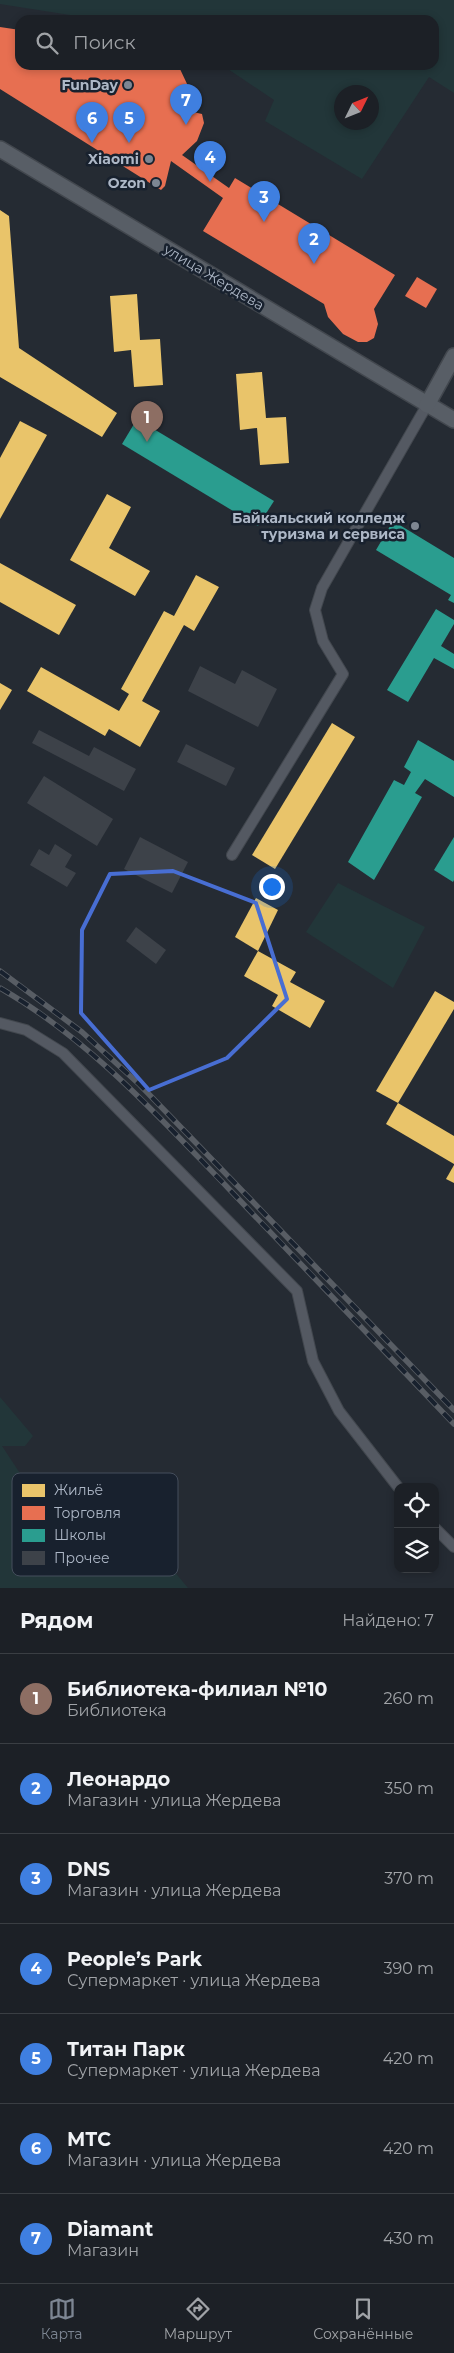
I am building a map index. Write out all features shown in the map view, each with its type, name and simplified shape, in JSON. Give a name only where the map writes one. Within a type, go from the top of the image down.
[{"type":"main road","name":"улица Жердева","points":[[0,149],[454,420]]},
{"type":"main road","points":[[428,404],[454,356]]},
{"type":"street","points":[[232,855],[343,674],[324,641],[315,610],[322,588],[428,404]]},
{"type":"street","points":[[0,1023],[26,1030],[63,1053],[297,1291],[313,1361],[339,1411],[395,1483]]},
{"type":"street","points":[[439,1532],[454,1547]]},
{"type":"highlighted area","points":[[173,871],[256,903],[287,999],[227,1058],[149,1090],[81,1013],[82,930],[110,874]]},
{"type":"green space","points":[[0,0],[454,0],[454,93],[429,77],[362,179],[265,121],[274,100],[229,70],[439,70],[439,15],[70,15],[0,4]]},
{"type":"green space","points":[[338,883],[425,927],[393,988],[306,932]]},
{"type":"green space","points":[[0,1397],[33,1436],[25,1446],[2,1446],[20,1473],[12,1473],[12,1576],[178,1576],[188,1588],[0,1588]]},
{"type":"building: Жильё","points":[[0,210],[9,216],[19,348],[117,413],[102,437],[0,377]]},
{"type":"building: Жильё","points":[[137,294],[140,340],[160,339],[163,385],[134,387],[131,350],[114,352],[110,296]]},
{"type":"building: Жильё","points":[[262,372],[266,418],[286,417],[289,463],[260,465],[257,428],[240,430],[236,374]]},
{"type":"building: Жильё","points":[[20,421],[47,435],[0,519],[0,458]]},
{"type":"building: Жильё","points":[[107,494],[131,507],[109,548],[150,571],[135,596],[70,560]]},
{"type":"building: Жильё","points":[[0,563],[76,605],[59,635],[0,602]]},
{"type":"building: Жильё","points":[[196,575],[219,587],[194,631],[184,625],[142,701],[160,711],[140,747],[109,729],[105,736],[27,691],[41,667],[119,711],[129,694],[121,689],[164,611],[174,616]]},
{"type":"building: Жильё","points":[[0,683],[12,690],[0,710]]},
{"type":"building: Жильё","points":[[332,723],[355,737],[275,869],[252,855]]},
{"type":"building: Жильё","points":[[256,898],[278,910],[258,951],[235,937]]},
{"type":"building: Жильё","points":[[258,951],[296,972],[290,982],[325,1001],[310,1028],[272,1006],[278,995],[244,976]]},
{"type":"building: Жильё","points":[[435,991],[454,1002],[454,1009],[398,1103],[376,1091]]},
{"type":"building: Жильё","points":[[398,1103],[454,1136],[454,1164],[386,1124]]},
{"type":"building: Жильё","points":[[454,1165],[454,1183],[446,1179]]},
{"type":"building: Торговля","points":[[0,27],[15,29],[15,70],[180,70],[188,86],[189,111],[202,114],[204,123],[197,141],[182,155],[229,188],[235,178],[395,275],[374,309],[378,324],[374,338],[367,342],[358,342],[343,334],[328,317],[324,304],[203,231],[223,198],[171,161],[165,186],[161,190],[0,89]]},
{"type":"building: Торговля","points":[[417,277],[437,289],[426,308],[405,296]]},
{"type":"building: Школы","points":[[137,419],[274,501],[258,526],[122,444]]},
{"type":"building: Школы","points":[[393,521],[454,558],[454,603],[448,600],[451,595],[376,550]]},
{"type":"building: Школы","points":[[436,609],[454,620],[454,624],[441,646],[454,654],[454,669],[434,658],[408,702],[387,690]]},
{"type":"building: Школы","points":[[418,740],[454,761],[454,797],[425,779],[415,793],[422,797],[374,880],[348,862],[394,780],[404,785],[411,772],[404,767]]},
{"type":"building: Школы","points":[[454,837],[454,880],[453,882],[434,870]]},
{"type":"building: Прочее","points":[[200,666],[235,684],[242,670],[277,689],[258,727],[188,691]]},
{"type":"building: Прочее","points":[[39,730],[89,756],[94,747],[136,769],[124,791],[32,743]]},
{"type":"building: Прочее","points":[[186,744],[235,768],[226,786],[177,762]]},
{"type":"building: Прочее","points":[[44,776],[113,819],[97,846],[27,803]]},
{"type":"building: Прочее","points":[[140,837],[188,862],[172,893],[124,869]]},
{"type":"building: Прочее","points":[[55,844],[72,855],[65,867],[76,873],[67,887],[30,865],[39,849],[49,855]]},
{"type":"building: Прочее","points":[[136,927],[166,950],[156,964],[126,941]]},
{"type":"railway","points":[[0,971],[82,1032],[140,1085],[454,1410]]},
{"type":"railway","points":[[0,988],[32,1008],[63,1031],[121,1080],[176,1134],[454,1424]]},
{"type":"place","name":"FunDay","points":[[128,85]]},
{"type":"place","name":"Diamant","points":[[186,125]]},
{"type":"place","name":"МТС","points":[[92,143]]},
{"type":"place","name":"Титан Парк","points":[[129,143]]},
{"type":"place","name":"Xiaomi","points":[[149,159]]},
{"type":"place","name":"People’s Park","points":[[210,182]]},
{"type":"place","name":"Ozon","points":[[156,183]]},
{"type":"place","name":"DNS","points":[[264,222]]},
{"type":"place","name":"Леонардо","points":[[314,264]]},
{"type":"place","name":"Библиотека-филиал №10","points":[[147,442]]},
{"type":"place","name":"Байкальский колледж туризма и сервиса","points":[[415,526]]}]
